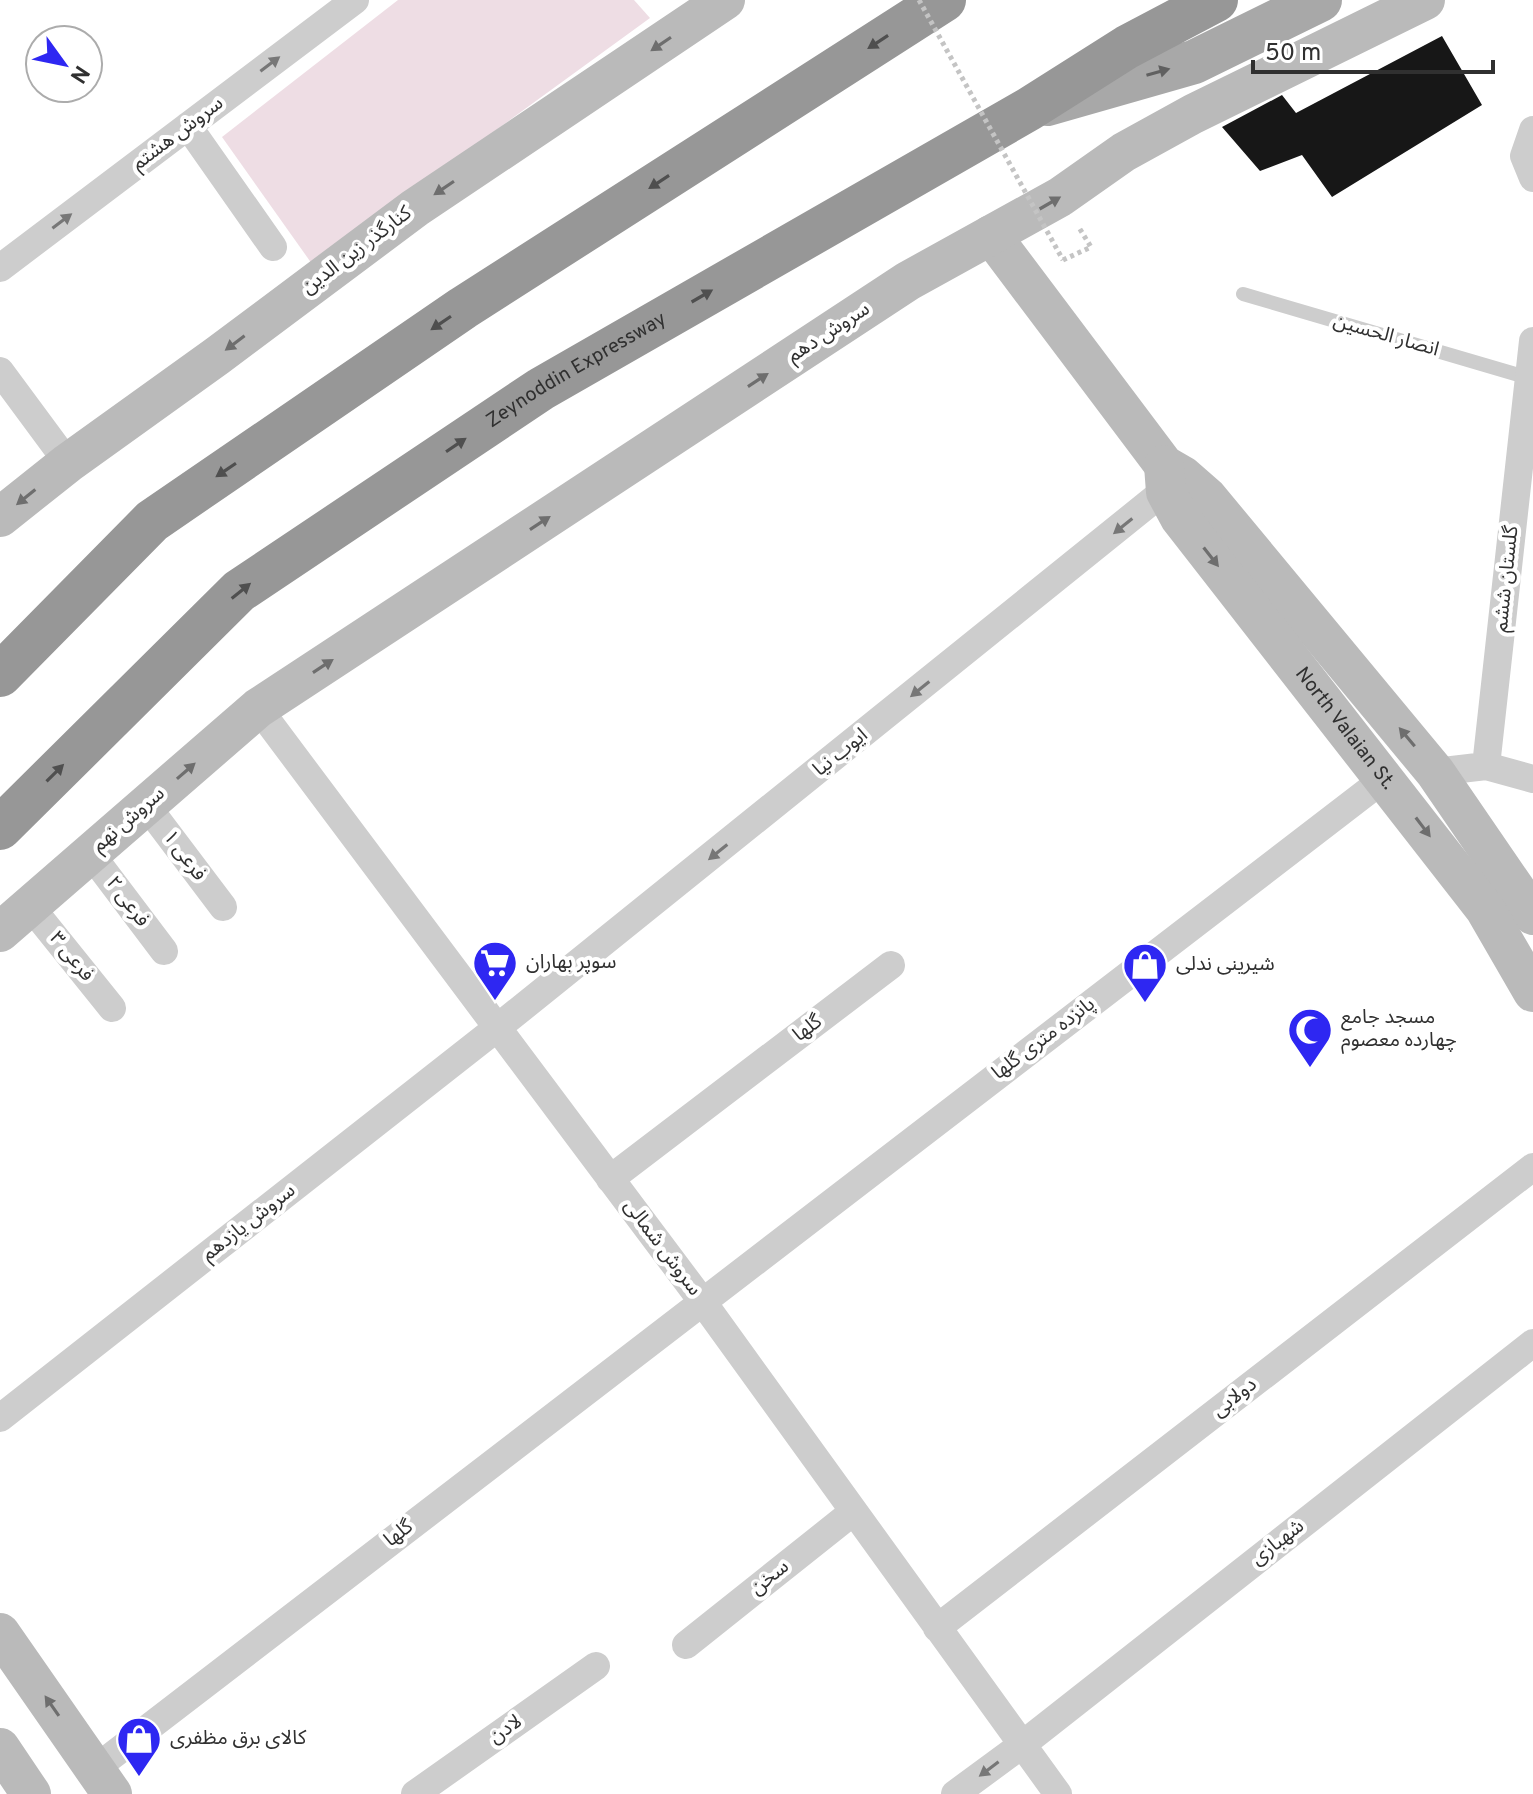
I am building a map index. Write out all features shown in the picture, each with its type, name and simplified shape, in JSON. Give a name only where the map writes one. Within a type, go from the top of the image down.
[{"type":"highway","points":[[0,675],[152,521],[463,308],[944,0]]},
{"type":"highway","name":"Zeynoddin Expressway","points":[[0,828],[239,591],[541,389],[1029,109],[1127,47],[1216,0]]},
{"type":"main road","points":[[1029,109],[1194,62],[1320,0]]},
{"type":"main road","name":"سروش دهم","points":[[258,708],[908,281],[1060,197],[1124,152],[1193,114],[1425,0]]},
{"type":"main road","name":"کنارگذر زین الدین","points":[[0,517],[68,463],[415,208],[699,7]]},
{"type":"main road","name":"North Valaian St.","points":[[991,235],[1171,478],[1180,518],[1485,909],[1533,992]]},
{"type":"main road","name":"North Valaian St.","points":[[1171,478],[1207,497],[1435,772],[1533,915]]},
{"type":"main road","name":"سروش نهم","points":[[0,932],[258,708]]},
{"type":"main road","points":[[0,1633],[97,1785]]},
{"type":"main road","points":[[0,1680],[97,1785]]},
{"type":"main road","points":[[0,1748],[31,1794]]},
{"type":"street","name":"سروش هشتم","points":[[0,268],[355,0]]},
{"type":"street","points":[[188,126],[273,247]]},
{"type":"street","points":[[1533,130],[1524,156],[1533,178]]},
{"type":"street","name":"گلستان ششم","points":[[1486,766],[1533,341]]},
{"type":"street","points":[[0,371],[68,463]]},
{"type":"street","name":"ایوب نیا","points":[[497,1028],[1171,478]]},
{"type":"street","name":"سروش شمالی","points":[[258,708],[702,1301],[1058,1794]]},
{"type":"street","points":[[1435,772],[1486,766],[1533,779]]},
{"type":"street","name":"پانزده متری گلها","points":[[702,1301],[1385,778]]},
{"type":"street","name":"فرعی ۱","points":[[146,805],[223,907]]},
{"type":"street","name":"فرعی ۲","points":[[90,853],[164,951]]},
{"type":"street","name":"فرعی ۳","points":[[30,906],[112,1008]]},
{"type":"street","name":"گلها","points":[[610,1179],[891,965]]},
{"type":"street","name":"سروش یازدهم","points":[[0,1418],[497,1028]]},
{"type":"street","name":"دولابی","points":[[937,1628],[1533,1167]]},
{"type":"street","name":"گلها","points":[[97,1785],[702,1301]]},
{"type":"street","name":"شهبازی","points":[[955,1794],[1023,1744],[1533,1343]]},
{"type":"street","name":"سخن","points":[[686,1645],[853,1512]]},
{"type":"street","name":"لادن","points":[[415,1794],[596,1666]]},
{"type":"lane","name":"انصار الحسین","points":[[1243,294],[1529,378]]},
{"type":"path","points":[[919,0],[1063,260],[1091,247]]},
{"type":"shaded area","points":[[398,0],[634,0],[650,18],[312,264],[222,137]]},
{"type":"building","points":[[1442,36],[1482,105],[1332,197],[1302,155],[1260,171],[1222,127],[1282,95],[1296,113]]},
{"type":"place","name":"سوپر بهاران","points":[[495,1002]]},
{"type":"place","name":"شیرینی ندلی","points":[[1145,1004]]},
{"type":"place","name":"مسجد جامع چهارده معصوم","points":[[1310,1069]]},
{"type":"place","name":"کالای برق مظفری","points":[[139,1778]]}]
